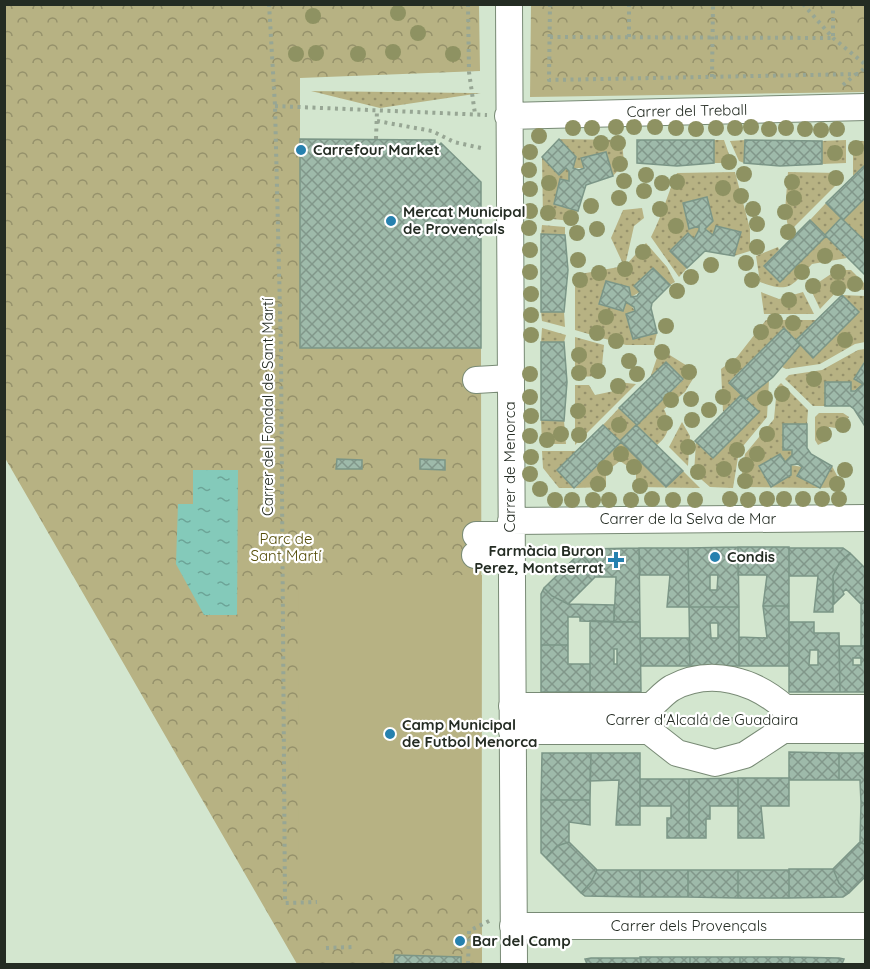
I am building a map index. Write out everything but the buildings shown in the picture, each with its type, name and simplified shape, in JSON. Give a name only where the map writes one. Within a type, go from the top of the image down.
[{"type":"street","name":"Carrer de Menorca","points":[[509,4],[499,115],[510,378],[512,706],[502,923],[514,964]]},
{"type":"street","name":"Carrer del Treball","points":[[499,115],[866,107]]},
{"type":"street","points":[[476,380],[510,378]]},
{"type":"street","name":"Carrer de la Selva de Mar","points":[[476,545],[511,537],[866,518]]},
{"type":"street","name":"Carrer d'Alcalá de Guadaira","points":[[512,706],[651,706],[671,688],[707,678],[747,683],[772,696],[785,708],[866,708]]},
{"type":"street","name":"Carrer d'Alcalá de Guadaira","points":[[512,731],[649,731],[677,753],[715,762],[746,755],[783,730],[866,730]]},
{"type":"street","name":"Carrer dels Provençals","points":[[502,923],[866,926]]},
{"type":"path","name":"Carrer del Fondal de Sant Martí","points":[[269,4],[275,106],[280,351],[285,903],[317,902]]},
{"type":"path","points":[[468,4],[469,72],[475,114]]},
{"type":"path","points":[[550,4],[549,80],[859,74],[866,66]]},
{"type":"path","points":[[629,4],[629,37]]},
{"type":"path","points":[[712,77],[713,4]]},
{"type":"path","points":[[803,4],[833,38],[866,66]]},
{"type":"path","points":[[833,4],[833,38]]},
{"type":"path","points":[[550,37],[833,38]]},
{"type":"path","points":[[842,85],[866,66]]},
{"type":"path","points":[[275,106],[499,115]]},
{"type":"path","points":[[376,139],[377,110]]},
{"type":"path","points":[[377,121],[432,131],[454,142],[481,148]]},
{"type":"path","name":"Carrer d'Alcalá de Guadaira","points":[[659,720],[760,719]]},
{"type":"path","points":[[468,964],[469,931],[502,923]]},
{"type":"path","points":[[326,948],[352,947]]},
{"type":"green space","name":"Parc de Sant Martí","points":[[5,5],[479,5],[480,71],[300,78],[300,348],[481,348],[482,964],[297,964],[5,458]]},
{"type":"green space","points":[[531,5],[865,5],[865,92],[530,97]]},
{"type":"green space","points":[[311,91],[471,93],[481,93],[380,108]]},
{"type":"green space","points":[[559,139],[622,140],[624,164],[613,176],[606,152],[581,158],[584,168],[573,168],[576,157]]},
{"type":"green space","points":[[714,140],[724,140],[732,163],[714,163]]},
{"type":"green space","points":[[745,140],[744,163],[739,161],[730,141]]},
{"type":"green space","points":[[846,140],[846,163],[822,164],[822,141]]},
{"type":"green space","points":[[853,141],[865,141],[866,164],[853,176]]},
{"type":"green space","points":[[542,157],[559,175],[566,168],[569,171],[569,181],[560,179],[554,204],[578,211],[571,221],[543,218]]},
{"type":"green space","points":[[735,172],[750,229],[750,251],[734,256],[740,232],[717,226],[713,235],[705,229],[713,221],[706,197],[683,204],[689,228],[699,226],[699,230],[694,239],[688,233],[670,251],[687,268],[679,277],[651,237],[677,173]]},
{"type":"green space","points":[[788,172],[838,173],[843,178],[789,232],[785,211]]},
{"type":"green space","points":[[865,197],[865,242],[843,220]]},
{"type":"green space","points":[[826,203],[841,218],[825,235],[810,220]]},
{"type":"green space","points":[[642,208],[644,218],[634,226],[625,266],[646,243],[667,267],[675,282],[670,285],[653,269],[634,286],[640,292],[631,297],[629,287],[606,281],[599,304],[623,311],[626,302],[629,302],[635,311],[626,314],[634,339],[657,333],[654,345],[626,345],[575,330],[575,275],[624,266],[611,238],[623,210]]},
{"type":"green space","points":[[542,225],[565,227],[565,235],[541,234]]},
{"type":"green space","points":[[826,236],[847,258],[812,264],[795,282],[785,287],[770,286],[760,282],[756,256],[778,247],[779,250],[764,266],[780,282]]},
{"type":"green space","points":[[837,270],[851,270],[865,284],[865,290],[840,288],[820,309],[810,288]]},
{"type":"green space","points":[[761,292],[779,299],[803,292],[814,314],[764,314]]},
{"type":"green space","points":[[842,295],[865,296],[865,342],[855,344],[820,364],[786,369],[782,367],[800,345],[813,357],[859,312]]},
{"type":"green space","points":[[541,312],[564,312],[565,327],[542,321]]},
{"type":"green space","points":[[766,320],[817,320],[796,340],[784,328],[729,382],[741,395],[723,412],[721,369],[737,357]]},
{"type":"green space","points":[[542,328],[566,335],[564,342],[541,342]]},
{"type":"green space","points":[[575,337],[604,345],[601,376],[575,377]]},
{"type":"green space","points":[[660,349],[697,372],[685,392],[664,409],[668,419],[668,428],[665,437],[657,445],[636,425],[620,441],[603,425],[619,408],[637,425],[683,380],[650,378]]},
{"type":"green space","points":[[865,349],[865,360],[855,379],[863,384],[861,388],[851,391],[851,382],[825,382],[825,406],[813,406],[785,379],[789,375],[822,370],[858,350]]},
{"type":"green space","points":[[769,380],[767,417],[739,451],[733,488],[710,487],[694,473],[696,442],[713,457],[758,412],[746,399]]},
{"type":"green space","points":[[617,382],[636,384],[575,445],[575,385],[589,385],[595,395],[614,391]]},
{"type":"green space","points":[[781,383],[808,410],[807,424],[783,424],[783,449],[792,450],[792,455],[785,462],[780,454],[759,466],[771,487],[791,475],[791,465],[802,467],[798,476],[819,488],[740,487],[745,454],[774,419],[777,387]]},
{"type":"green space","points":[[819,413],[843,413],[849,417],[842,429],[829,427],[826,441],[818,445],[815,440],[815,417]]},
{"type":"green space","points":[[541,420],[564,421],[566,444],[542,444]]},
{"type":"green space","points":[[682,422],[690,436],[688,466],[669,447]]},
{"type":"green space","points":[[621,442],[665,487],[683,471],[700,488],[636,487],[636,472],[620,461],[606,472],[606,487],[575,488]]},
{"type":"green space","points":[[542,451],[576,451],[557,470],[574,488],[559,488],[543,468]]},
{"type":"green space","points":[[832,466],[843,487],[820,488]]},
{"type":"green space","name":"Camp Municipal de Futbol Menorca","points":[[299,575],[482,575],[481,894],[298,894]]},
{"type":"water","points":[[193,470],[238,470],[237,615],[204,615],[176,564],[178,504],[193,504]]},
{"type":"place","name":"Carrefour Market","points":[[301,150]]},
{"type":"place","name":"Mercat Municipal de Provençals","points":[[391,221]]},
{"type":"place","name":"Condis","points":[[715,557]]},
{"type":"place","name":"Farmàcia Buron Perez, Montserrat","points":[[616,560]]},
{"type":"place","name":"Camp Municipal de Futbol Menorca","points":[[390,734]]},
{"type":"place","name":"Bar del Camp","points":[[460,941]]}]
